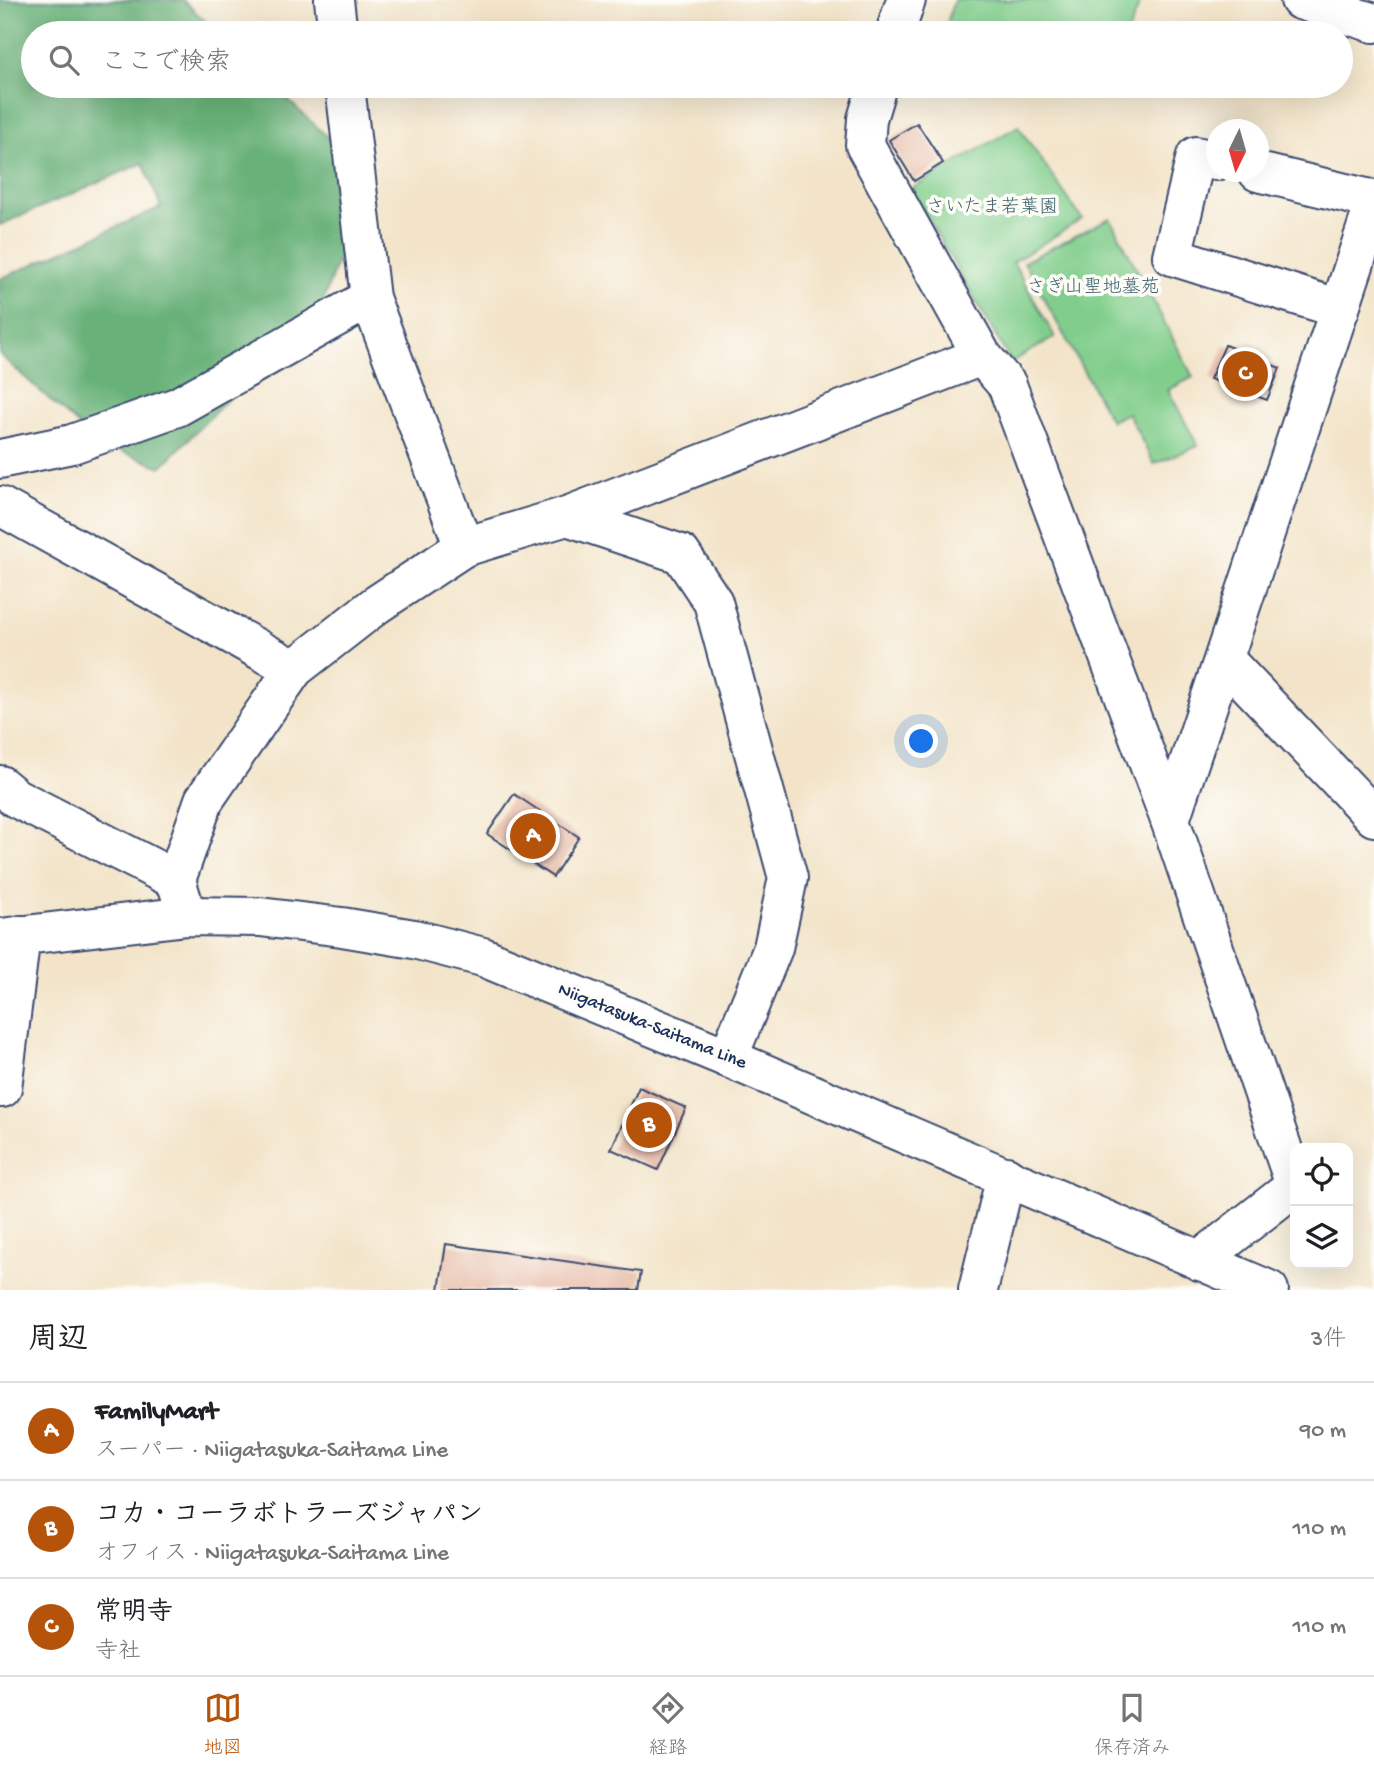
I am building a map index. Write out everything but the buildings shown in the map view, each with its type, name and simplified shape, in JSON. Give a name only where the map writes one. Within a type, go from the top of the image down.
[{"type":"street","points":[[334,0],[337,21]]},
{"type":"street","points":[[899,21],[906,0]]},
{"type":"street","points":[[1300,0],[1374,23]]},
{"type":"street","points":[[346,98],[370,298],[464,547]]},
{"type":"street","points":[[873,98],[867,119],[865,145],[982,356],[1007,384],[1170,820],[1290,1170]]},
{"type":"street","points":[[1206,158],[1196,156],[1172,256],[1355,296]]},
{"type":"street","points":[[1269,175],[1374,200]]},
{"type":"street","points":[[1170,820],[1224,659],[1355,296],[1374,205]]},
{"type":"street","points":[[0,460],[72,444],[177,407],[370,298]]},
{"type":"street","points":[[187,916],[176,880],[204,800],[295,669],[376,605],[464,547],[567,516],[982,356]]},
{"type":"street","points":[[0,506],[295,669]]},
{"type":"street","points":[[567,516],[681,554],[713,602],[788,878],[773,948],[728,1058]]},
{"type":"street","points":[[1224,659],[1370,807]]},
{"type":"street","points":[[0,785],[16,798],[176,880]]},
{"type":"street","name":"Niigatasuka-Saitama Line","points":[[10,937],[187,916],[260,918],[342,926],[414,939],[483,957],[728,1058],[1269,1290]]},
{"type":"street","points":[[0,1088],[10,937]]},
{"type":"street","points":[[978,1290],[1006,1176]]},
{"type":"street","points":[[1199,1261],[1290,1189]]},
{"type":"green space","points":[[0,0],[183,0],[205,21],[21,21],[21,98],[286,98],[361,168],[350,227],[322,304],[161,467],[97,442],[0,355],[0,279],[161,207],[143,163],[0,225]]},
{"type":"green space","points":[[954,0],[1141,0],[1133,21],[948,21]]},
{"type":"green space","name":"さいたま若葉園","points":[[1018,126],[1082,219],[1013,262],[1055,337],[1011,362],[911,189]]},
{"type":"green space","name":"さぎ山聖地墓苑","points":[[1110,218],[1193,377],[1168,390],[1198,446],[1154,464],[1128,413],[1111,421],[1024,262]]},
{"type":"place","name":"常明寺","points":[[1245,374]]},
{"type":"place","name":"FamilyMart","points":[[533,836]]},
{"type":"place","name":"コカ・コーラボトラーズジャパン","points":[[649,1125]]}]
